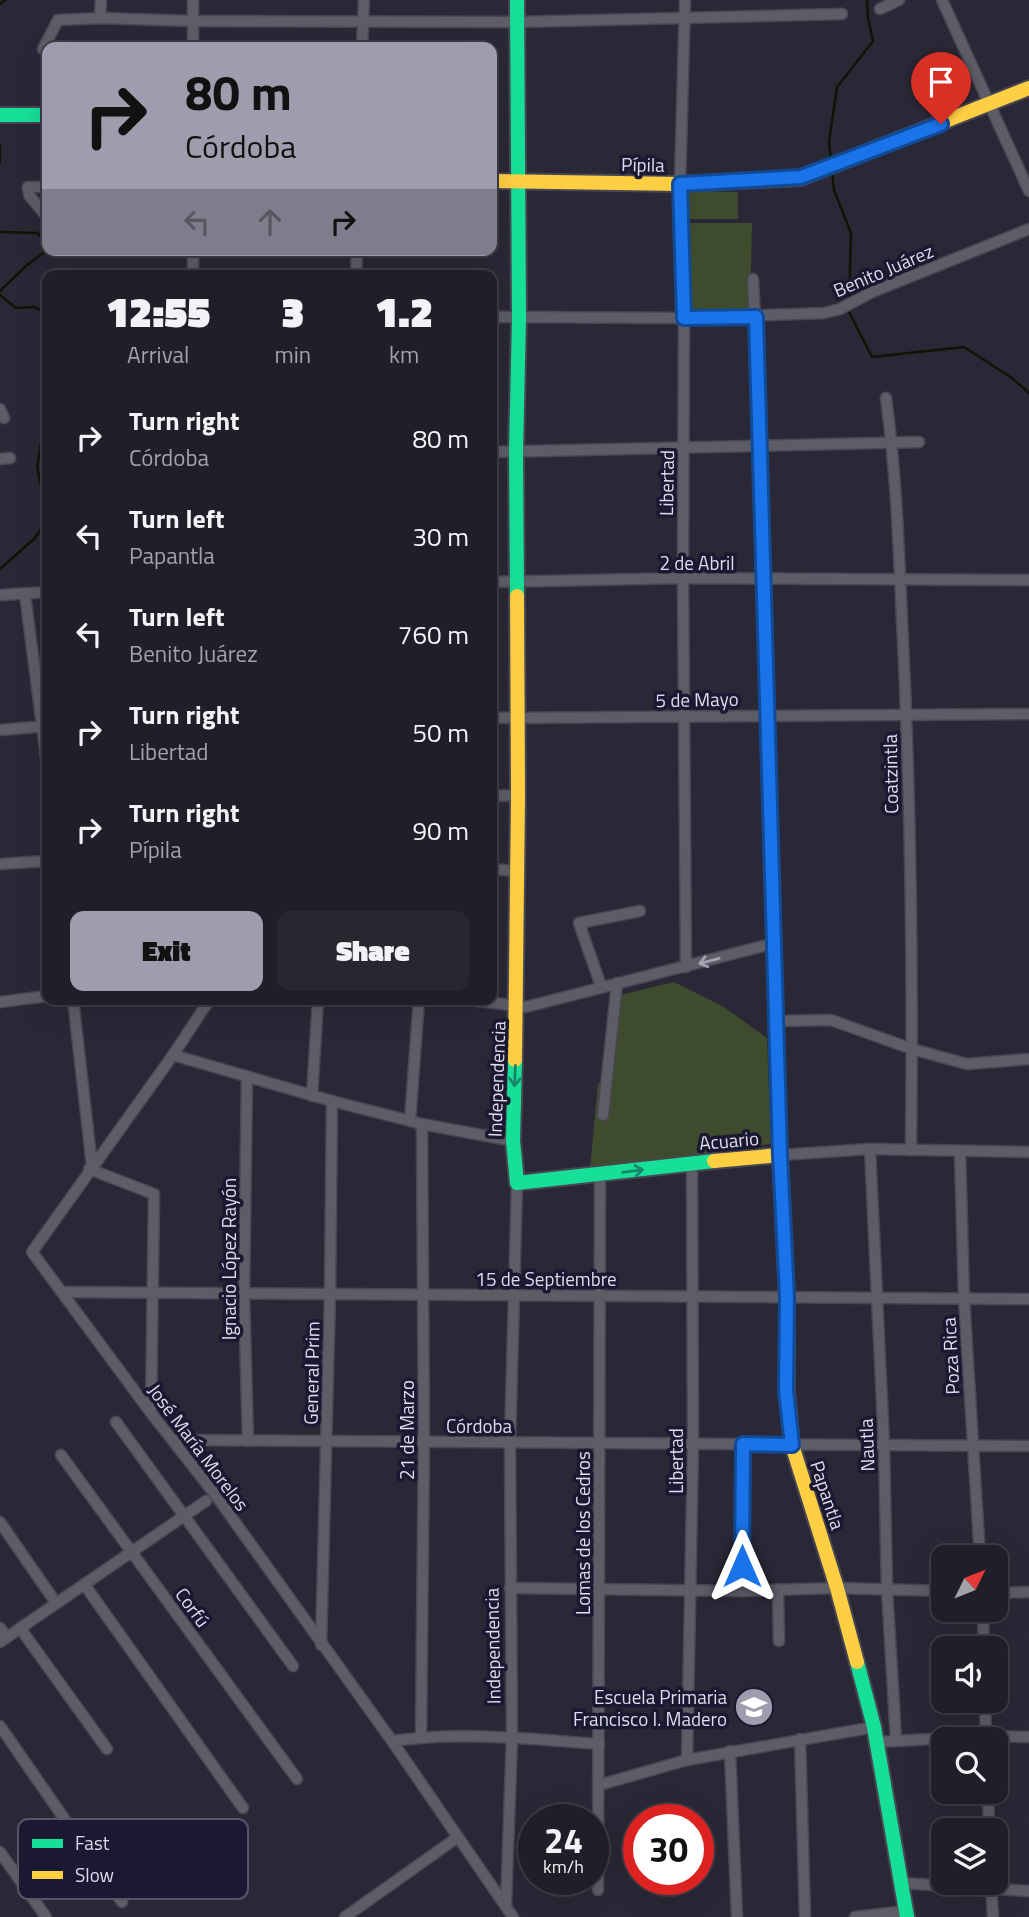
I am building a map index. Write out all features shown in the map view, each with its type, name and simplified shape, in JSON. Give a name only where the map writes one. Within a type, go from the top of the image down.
[{"type":"main road","name":"Independencia","points":[[516,1182],[513,1141],[518,796],[517,0]]},
{"type":"main road","name":"Pípila","points":[[497,181],[680,184],[801,177],[843,163],[1029,88]]},
{"type":"main road","points":[[1,115],[42,115]]},
{"type":"main road","name":"Acuario","points":[[516,1182],[600,1176],[692,1162],[780,1155]]},
{"type":"main road","name":"Papantla","points":[[780,1155],[787,1297],[786,1391],[792,1445],[837,1588],[874,1727],[907,1914]]},
{"type":"street","points":[[100,18],[101,0]]},
{"type":"street","points":[[192,42],[193,0]]},
{"type":"street","points":[[362,42],[364,0]]},
{"type":"street","name":"Libertad","points":[[685,0],[680,184],[684,318],[682,578],[686,967]]},
{"type":"street","points":[[880,9],[899,0]]},
{"type":"street","points":[[942,0],[1029,191]]},
{"type":"street","points":[[47,42],[58,20],[100,18],[192,21],[517,22],[842,14]]},
{"type":"street","points":[[42,187],[28,187],[29,195],[42,211]]},
{"type":"street","name":"Benito Juárez","points":[[497,317],[684,318],[824,313],[840,309],[872,292],[1029,229]]},
{"type":"street","name":"Papantla","points":[[754,279],[780,1155]]},
{"type":"street","name":"Coatzintla","points":[[886,398],[892,442],[906,716],[912,1049],[911,1150]]},
{"type":"street","points":[[497,452],[919,442]]},
{"type":"street","name":"2 de Abril","points":[[497,582],[682,578],[1029,580]]},
{"type":"street","points":[[2,595],[42,593]]},
{"type":"street","points":[[25,594],[42,706]]},
{"type":"street","name":"5 de Mayo","points":[[497,718],[1029,715]]},
{"type":"street","points":[[0,717],[1,730],[42,726]]},
{"type":"street","points":[[497,796],[518,796]]},
{"type":"street","points":[[0,864],[42,861]]},
{"type":"street","points":[[497,869],[517,871]]},
{"type":"street","points":[[601,986],[579,923],[640,911]]},
{"type":"street","points":[[497,1005],[526,1007],[775,943]]},
{"type":"street","points":[[603,1115],[617,983]]},
{"type":"street","points":[[0,1002],[42,997]]},
{"type":"street","points":[[74,1005],[91,1168],[154,1194],[150,1413]]},
{"type":"street","name":"José María Morelos","points":[[206,1005],[32,1252],[150,1413],[217,1497],[392,1741],[513,1917]]},
{"type":"street","points":[[312,1096],[318,1005]]},
{"type":"street","points":[[410,1121],[419,1005]]},
{"type":"street","points":[[776,1021],[831,1020],[912,1049],[967,1064],[1029,1059]]},
{"type":"street","points":[[173,1055],[312,1096],[410,1121],[513,1141]]},
{"type":"street","name":"Ignacio López Rayón","points":[[247,1076],[244,1294],[248,1441]]},
{"type":"street","name":"General Prim","points":[[321,1645],[331,1294],[332,1101]]},
{"type":"street","name":"21 de Marzo","points":[[421,1737],[425,1442],[422,1124]]},
{"type":"street","name":"Acuario","points":[[780,1155],[870,1149],[1029,1152]]},
{"type":"street","name":"Nautla","points":[[870,1149],[884,1445],[887,1589],[896,1740]]},
{"type":"street","name":"Poza Rica","points":[[960,1152],[964,1298],[978,1545]]},
{"type":"street","name":"Libertad","points":[[687,1760],[693,1444],[692,1162]]},
{"type":"street","name":"Lomas de los Cedros","points":[[599,1804],[600,1176]]},
{"type":"street","name":"Independencia","points":[[506,1906],[512,1737],[510,1443],[516,1182]]},
{"type":"street","name":"15 de Septiembre","points":[[62,1292],[1029,1299]]},
{"type":"street","points":[[116,1422],[293,1666]]},
{"type":"street","name":"Córdoba","points":[[173,1440],[1029,1446]]},
{"type":"street","points":[[742,1591],[743,1444]]},
{"type":"street","name":"Corfú","points":[[61,1455],[297,1779]]},
{"type":"street","points":[[0,1628],[3,1639],[206,1501]]},
{"type":"street","points":[[0,1522],[56,1603]]},
{"type":"street","points":[[84,1584],[243,1808]]},
{"type":"street","points":[[510,1588],[931,1591]]},
{"type":"street","points":[[778,1589],[779,1641]]},
{"type":"street","points":[[1008,1593],[1029,1592]]},
{"type":"street","points":[[20,1628],[107,1749]]},
{"type":"street","points":[[0,1726],[64,1819]]},
{"type":"street","points":[[599,1785],[687,1760],[874,1727]]},
{"type":"street","points":[[392,1741],[421,1737],[512,1737],[599,1744]]},
{"type":"street","points":[[1008,1737],[1029,1737]]},
{"type":"street","points":[[800,1739],[805,1917]]},
{"type":"street","points":[[877,1742],[931,1739]]},
{"type":"street","points":[[730,1751],[737,1917]]},
{"type":"street","points":[[345,1917],[458,1837]]},
{"type":"street","points":[[0,1852],[18,1877]]},
{"type":"street","points":[[901,1883],[931,1884]]},
{"type":"street","points":[[1008,1888],[1029,1891]]},
{"type":"street","points":[[992,1895],[993,1917]]},
{"type":"street","points":[[33,1899],[46,1917]]},
{"type":"street","points":[[855,1917],[907,1914]]},
{"type":"green space","points":[[686,191],[738,192],[738,219],[686,219]]},
{"type":"green space","points":[[687,223],[752,223],[750,313],[687,314]]},
{"type":"green space","points":[[674,982],[724,1007],[767,1038],[771,1144],[590,1169],[598,1083],[607,1084],[616,996]]},
{"type":"waterway","points":[[0,4],[5,0]]},
{"type":"waterway","points":[[831,160],[829,142],[837,87],[873,41],[867,0]]},
{"type":"waterway","points":[[0,145],[0,162]]},
{"type":"waterway","points":[[832,170],[834,190],[851,233],[849,301]]},
{"type":"waterway","points":[[0,232],[38,233],[42,238]]},
{"type":"waterway","points":[[0,291],[42,254]]},
{"type":"waterway","points":[[0,295],[16,308],[34,307],[42,311]]},
{"type":"waterway","points":[[849,307],[872,357],[964,347],[1012,378],[1029,393]]},
{"type":"waterway","points":[[42,438],[37,467],[42,490]]},
{"type":"waterway","points":[[0,569],[35,538],[42,528]]},
{"type":"traffic: fast","points":[[517,0],[517,596]]},
{"type":"traffic: fast","points":[[0,115],[42,115]]},
{"type":"traffic: fast","points":[[515,1060],[513,1141],[517,1183],[714,1161]]},
{"type":"traffic: fast","points":[[857,1662],[874,1727],[907,1917]]},
{"type":"traffic: slow","points":[[497,181],[680,184],[801,178],[1029,88]]},
{"type":"traffic: slow","points":[[515,1060],[517,596]]},
{"type":"traffic: slow","points":[[714,1161],[780,1155],[787,1297],[787,1391],[792,1445],[857,1662]]},
{"type":"place","name":"Escuela Primaria Francisco I. Madero","points":[[754,1707]]},
{"type":"route","points":[[742,1566],[743,1444],[792,1445],[786,1391],[787,1297],[780,1155],[756,317],[684,318],[680,184],[801,177],[941,124]]}]
